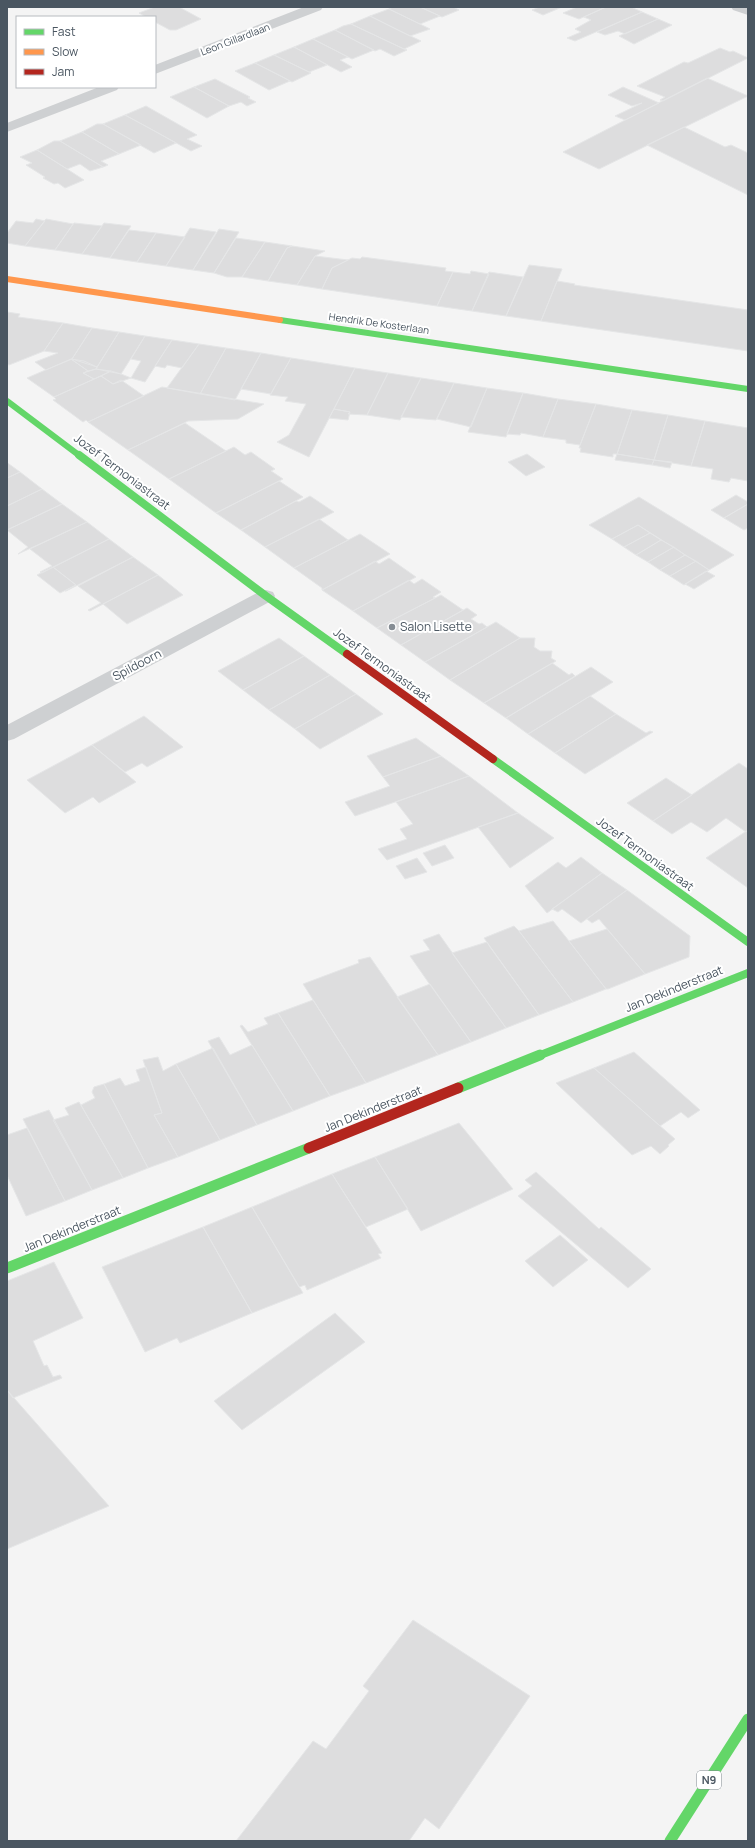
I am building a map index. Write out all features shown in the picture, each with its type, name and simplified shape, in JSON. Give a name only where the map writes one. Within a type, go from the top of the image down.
[{"type":"street","name":"Leon Gillardlaan","points":[[156,70],[316,7]]},
{"type":"street","points":[[738,7],[748,11]]},
{"type":"street","points":[[7,128],[109,88]]},
{"type":"street","name":"Hendrik De Kosterlaan","points":[[7,279],[748,389]]},
{"type":"street","name":"Jozef Termoniastraat","points":[[7,401],[266,596],[748,942]]},
{"type":"street","name":"Spildoorn","points":[[7,734],[266,596]]},
{"type":"street","name":"Jan Dekinderstraat","points":[[7,1268],[748,973]]},
{"type":"street","name":"N9","points":[[670,1841],[748,1719]]},
{"type":"building","points":[[155,7],[179,7],[201,19],[176,30],[170,30],[156,23],[156,16],[144,16],[139,13]]},
{"type":"building","points":[[393,7],[420,7],[440,16],[420,24],[389,9]]},
{"type":"building","points":[[420,7],[453,7],[459,10],[442,17]]},
{"type":"building","points":[[540,7],[562,7],[543,15],[532,10]]},
{"type":"building","points":[[577,7],[606,7],[579,19],[563,13]]},
{"type":"building","points":[[606,7],[631,7],[642,12],[575,41],[567,38],[581,32],[575,29],[591,20],[584,17]]},
{"type":"building","points":[[389,9],[430,29],[410,36],[370,16]]},
{"type":"building","points":[[642,12],[658,19],[625,34],[618,31],[605,35],[597,32]]},
{"type":"building","points":[[370,16],[421,41],[404,49],[351,24]]},
{"type":"building","points":[[658,19],[672,25],[634,44],[619,36]]},
{"type":"building","points":[[351,24],[407,50],[394,56],[380,49],[375,51],[335,30]]},
{"type":"building","points":[[335,30],[374,50],[352,59],[313,39]]},
{"type":"building","points":[[313,39],[348,57],[340,60],[352,67],[341,72],[294,47]]},
{"type":"building","points":[[294,47],[327,65],[309,72],[274,55]]},
{"type":"building","points":[[720,48],[730,52],[733,51],[748,58],[663,101],[660,100],[665,97],[637,86],[684,62],[688,63]]},
{"type":"building","points":[[274,55],[311,73],[292,82],[255,63]]},
{"type":"building","points":[[255,63],[290,81],[269,90],[235,71]]},
{"type":"building","points":[[707,78],[748,96],[599,169],[563,152]]},
{"type":"building","points":[[215,79],[250,97],[248,98],[256,102],[247,106],[241,102],[229,106],[194,87]]},
{"type":"building","points":[[194,87],[229,106],[207,118],[170,97]]},
{"type":"building","points":[[623,87],[659,103],[625,120],[615,116],[642,103],[632,106],[608,95]]},
{"type":"building","points":[[146,106],[197,135],[187,139],[202,146],[191,151],[125,115]]},
{"type":"building","points":[[125,115],[176,143],[154,153],[103,124]]},
{"type":"building","points":[[97,124],[103,124],[141,145],[119,154],[82,132]]},
{"type":"building","points":[[684,127],[725,147],[731,145],[748,153],[748,195],[647,145]]},
{"type":"building","points":[[82,132],[119,154],[101,161],[108,165],[103,167],[60,141]]},
{"type":"building","points":[[54,141],[60,141],[103,167],[90,171],[80,164],[67,169],[37,150]]},
{"type":"building","points":[[37,150],[84,180],[65,188],[58,183],[54,184],[43,178],[45,177],[26,165],[32,163],[20,157]]},
{"type":"building","points":[[36,219],[45,221],[25,246],[7,243],[7,233],[16,221],[33,223]]},
{"type":"building","points":[[46,219],[73,224],[55,250],[25,246]]},
{"type":"building","points":[[74,223],[102,226],[82,254],[55,250]]},
{"type":"building","points":[[104,223],[131,226],[110,258],[82,254]]},
{"type":"building","points":[[190,228],[216,232],[193,270],[166,266]]},
{"type":"building","points":[[219,229],[239,232],[214,273],[193,270]]},
{"type":"building","points":[[129,230],[156,233],[137,262],[110,258]]},
{"type":"building","points":[[156,233],[185,237],[166,266],[137,262]]},
{"type":"building","points":[[236,238],[265,242],[242,277],[227,277],[214,273]]},
{"type":"building","points":[[265,242],[292,246],[287,248],[268,281],[242,277]]},
{"type":"building","points":[[292,246],[325,251],[315,256],[297,285],[268,281],[287,248]]},
{"type":"building","points":[[315,256],[348,260],[332,268],[322,289],[297,285]]},
{"type":"building","points":[[362,257],[446,268],[445,271],[453,272],[437,306],[322,289],[332,268],[352,258],[360,259]]},
{"type":"building","points":[[529,265],[562,269],[541,321],[506,316]]},
{"type":"building","points":[[471,271],[489,274],[472,311],[437,306],[453,272],[470,274]]},
{"type":"building","points":[[489,272],[523,277],[506,316],[472,311]]},
{"type":"building","points":[[557,281],[575,284],[574,285],[748,310],[748,351],[541,321]]},
{"type":"building","points":[[7,312],[20,314],[18,317],[63,323],[44,351],[9,365],[7,364]]},
{"type":"building","points":[[63,323],[92,328],[72,359],[46,370],[35,362],[58,353],[44,351]]},
{"type":"building","points":[[92,328],[119,332],[97,367],[72,359]]},
{"type":"building","points":[[119,332],[145,336],[121,374],[96,369]]},
{"type":"building","points":[[145,336],[172,340],[145,382],[131,378],[141,361],[131,359]]},
{"type":"building","points":[[172,340],[199,344],[182,368],[167,365],[165,368],[155,366]]},
{"type":"building","points":[[199,344],[226,348],[200,394],[167,388]]},
{"type":"building","points":[[226,348],[261,353],[235,400],[200,394]]},
{"type":"building","points":[[261,353],[291,358],[271,394],[241,389]]},
{"type":"building","points":[[291,358],[355,368],[309,457],[277,442],[289,435],[306,404],[285,401],[288,397],[270,395]]},
{"type":"building","points":[[71,359],[84,361],[97,367],[96,369],[88,371]]},
{"type":"building","points":[[71,359],[88,371],[83,373],[94,379],[54,397],[27,378]]},
{"type":"building","points":[[355,368],[388,373],[367,415],[348,414],[350,412],[334,409]]},
{"type":"building","points":[[96,369],[111,371],[94,379],[83,373]]},
{"type":"building","points":[[111,371],[131,378],[113,384],[101,376]]},
{"type":"building","points":[[388,373],[421,378],[400,420],[367,415]]},
{"type":"building","points":[[101,376],[113,384],[121,380],[144,396],[88,422],[86,420],[83,422],[53,400],[56,399],[54,397]]},
{"type":"building","points":[[421,378],[454,383],[436,420],[401,417]]},
{"type":"building","points":[[454,383],[487,388],[471,427],[437,419]]},
{"type":"building","points":[[162,387],[264,404],[238,419],[188,421],[128,450],[88,422]]},
{"type":"building","points":[[487,388],[523,393],[506,437],[468,432]]},
{"type":"building","points":[[523,393],[558,399],[543,437],[521,433],[520,435],[507,434]]},
{"type":"building","points":[[558,399],[596,404],[580,445],[566,443],[566,440],[543,437]]},
{"type":"building","points":[[596,404],[632,410],[617,454],[613,454],[613,457],[580,452],[581,448],[579,448]]},
{"type":"building","points":[[334,409],[350,412],[348,420],[329,418]]},
{"type":"building","points":[[632,410],[668,415],[654,460],[617,454]]},
{"type":"building","points":[[668,415],[705,421],[691,466],[654,460]]},
{"type":"building","points":[[705,421],[748,428],[748,481],[731,478],[729,482],[711,479],[713,469],[691,466]]},
{"type":"building","points":[[185,423],[226,451],[169,479],[128,450]]},
{"type":"building","points":[[234,447],[245,455],[251,452],[275,469],[271,471],[283,479],[216,513],[169,479]]},
{"type":"building","points":[[527,454],[545,467],[526,476],[508,462]]},
{"type":"building","points":[[617,454],[654,460],[652,465],[615,460]]},
{"type":"building","points":[[654,460],[672,462],[670,468],[652,465]]},
{"type":"building","points":[[7,462],[9,464],[20,472],[7,478]]},
{"type":"building","points":[[20,472],[42,489],[7,506],[7,478]]},
{"type":"building","points":[[279,481],[303,497],[241,530],[216,513]]},
{"type":"building","points":[[42,489],[62,504],[7,530],[7,506]]},
{"type":"building","points":[[736,495],[748,502],[748,504],[724,518],[711,510]]},
{"type":"building","points":[[310,496],[334,512],[265,547],[241,530],[296,501],[299,502]]},
{"type":"building","points":[[639,497],[734,555],[709,570],[638,525],[612,539],[589,525]]},
{"type":"building","points":[[62,504],[87,522],[18,554],[28,547],[7,530]]},
{"type":"building","points":[[748,504],[748,528],[744,530],[724,518]]},
{"type":"building","points":[[319,519],[348,540],[294,568],[265,547]]},
{"type":"building","points":[[87,522],[109,539],[42,573],[40,572],[52,566],[30,549]]},
{"type":"building","points":[[638,525],[650,533],[624,547],[612,539]]},
{"type":"building","points":[[650,533],[661,540],[636,555],[624,547]]},
{"type":"building","points":[[360,534],[390,554],[322,590],[322,588],[294,568]]},
{"type":"building","points":[[109,539],[133,557],[65,591],[76,585],[53,567]]},
{"type":"building","points":[[661,540],[674,547],[648,562],[636,555]]},
{"type":"building","points":[[674,547],[685,555],[660,570],[648,562]]},
{"type":"building","points":[[685,555],[696,561],[670,576],[660,570]]},
{"type":"building","points":[[133,557],[158,575],[90,611],[88,610],[101,603],[78,586]]},
{"type":"building","points":[[389,558],[416,577],[353,611],[322,590],[375,561],[379,564]]},
{"type":"building","points":[[696,561],[709,570],[684,585],[670,576]]},
{"type":"building","points":[[53,567],[76,585],[60,593],[37,575]]},
{"type":"building","points":[[706,571],[715,576],[694,589],[685,584]]},
{"type":"building","points":[[158,575],[183,595],[127,624],[103,604]]},
{"type":"building","points":[[422,579],[441,592],[433,597],[435,598],[377,628],[353,611],[409,580],[414,584]]},
{"type":"building","points":[[441,595],[463,610],[401,645],[377,628]]},
{"type":"building","points":[[467,608],[477,615],[471,619],[479,624],[482,623],[487,627],[425,662],[401,645]]},
{"type":"building","points":[[496,622],[520,638],[450,680],[425,662]]},
{"type":"building","points":[[279,638],[304,656],[243,690],[218,671]]},
{"type":"building","points":[[520,638],[535,638],[534,647],[540,651],[552,651],[551,658],[556,661],[484,703],[450,680]]},
{"type":"building","points":[[304,656],[330,675],[269,710],[243,690]]},
{"type":"building","points":[[552,663],[569,675],[572,673],[575,676],[506,718],[484,703]]},
{"type":"building","points":[[591,667],[613,682],[528,734],[506,718]]},
{"type":"building","points":[[330,675],[356,694],[295,729],[269,710]]},
{"type":"building","points":[[356,694],[383,714],[320,749],[295,729]]},
{"type":"building","points":[[590,696],[616,714],[555,753],[528,734]]},
{"type":"building","points":[[616,714],[646,733],[650,731],[653,732],[585,774],[555,753]]},
{"type":"building","points":[[144,716],[183,747],[147,767],[142,763],[125,772],[92,745]]},
{"type":"building","points":[[416,738],[441,756],[383,777],[367,756]]},
{"type":"building","points":[[92,745],[136,782],[99,803],[93,797],[65,813],[27,780]]},
{"type":"building","points":[[441,756],[469,776],[355,816],[345,802],[390,786],[383,777]]},
{"type":"building","points":[[739,763],[748,769],[748,830],[746,832],[726,818],[707,832],[691,822],[672,834],[653,821]]},
{"type":"building","points":[[469,776],[518,813],[387,860],[378,849],[407,839],[400,829],[413,824],[396,802]]},
{"type":"building","points":[[666,778],[692,795],[653,821],[627,803]]},
{"type":"building","points":[[518,813],[554,838],[510,868],[478,827]]},
{"type":"building","points":[[748,830],[748,888],[706,858]]},
{"type":"building","points":[[445,845],[454,858],[432,866],[423,853]]},
{"type":"building","points":[[581,857],[602,873],[547,913],[525,886],[558,862],[566,868]]},
{"type":"building","points":[[417,858],[427,872],[405,879],[396,866]]},
{"type":"building","points":[[602,873],[627,890],[581,923],[562,909],[558,912],[552,909]]},
{"type":"building","points":[[627,890],[690,936],[689,957],[645,974],[599,919],[592,923],[587,919]]},
{"type":"building","points":[[553,921],[606,989],[573,1002],[519,931]]},
{"type":"building","points":[[514,926],[573,1002],[539,1015],[484,938]]},
{"type":"building","points":[[607,929],[645,974],[606,989],[569,941]]},
{"type":"building","points":[[439,934],[506,1028],[471,1042],[433,989],[410,956],[430,950],[423,940]]},
{"type":"building","points":[[487,942],[539,1015],[506,1028],[452,953]]},
{"type":"building","points":[[370,957],[438,1055],[366,1083],[303,984],[359,963],[358,960]]},
{"type":"building","points":[[430,984],[471,1042],[438,1055],[397,997]]},
{"type":"building","points":[[313,1000],[366,1083],[330,1096],[278,1013]]},
{"type":"building","points":[[278,1013],[330,1096],[293,1111],[240,1026],[242,1025],[248,1032],[268,1024],[264,1018]]},
{"type":"building","points":[[219,1037],[230,1055],[252,1045],[293,1111],[257,1125],[208,1041]]},
{"type":"building","points":[[213,1048],[257,1125],[220,1140],[176,1064]]},
{"type":"building","points":[[634,1052],[700,1110],[688,1118],[681,1112],[660,1126],[594,1068]]},
{"type":"building","points":[[158,1057],[163,1071],[176,1064],[220,1140],[178,1157],[154,1115],[162,1113],[143,1060]]},
{"type":"building","points":[[146,1067],[162,1113],[154,1115],[178,1157],[148,1168],[104,1084],[120,1078],[125,1086],[140,1081],[136,1070]]},
{"type":"building","points":[[594,1068],[675,1139],[660,1154],[651,1146],[632,1155],[556,1083]]},
{"type":"building","points":[[104,1084],[148,1168],[123,1178],[81,1105],[95,1098],[92,1092],[94,1087]]},
{"type":"building","points":[[79,1102],[123,1178],[92,1190],[53,1120],[69,1115],[65,1108]]},
{"type":"building","points":[[49,1110],[92,1190],[65,1201],[23,1119]]},
{"type":"building","points":[[459,1123],[513,1189],[421,1231],[375,1157]]},
{"type":"building","points":[[27,1128],[65,1201],[26,1216],[7,1175],[7,1135]]},
{"type":"building","points":[[375,1157],[408,1209],[366,1227],[332,1174]]},
{"type":"building","points":[[536,1172],[599,1229],[601,1227],[651,1269],[628,1288],[518,1196],[532,1186],[525,1180]]},
{"type":"building","points":[[332,1174],[382,1253],[378,1254],[381,1258],[307,1290],[305,1285],[299,1287],[252,1207]]},
{"type":"building","points":[[252,1207],[303,1293],[252,1313],[203,1227]]},
{"type":"building","points":[[203,1227],[252,1313],[180,1343],[177,1338],[145,1352],[102,1267]]},
{"type":"building","points":[[560,1235],[588,1260],[553,1287],[525,1261]]},
{"type":"building","points":[[54,1262],[83,1318],[33,1341],[44,1366],[47,1365],[53,1377],[60,1375],[62,1378],[13,1398],[7,1390],[7,1281]]},
{"type":"building","points":[[335,1313],[365,1342],[242,1430],[214,1401]]},
{"type":"building","points":[[7,1390],[109,1506],[7,1549]]},
{"type":"building","points":[[413,1620],[530,1696],[439,1829],[425,1818],[409,1841],[236,1841],[313,1741],[326,1749],[369,1691],[363,1686]]},
{"type":"traffic: fast","points":[[280,320],[748,389]]},
{"type":"traffic: fast","points":[[7,401],[266,596],[347,654]]},
{"type":"traffic: fast","points":[[493,759],[748,942]]},
{"type":"traffic: fast","points":[[458,1088],[748,973]]},
{"type":"traffic: fast","points":[[7,1268],[309,1148]]},
{"type":"traffic: fast","points":[[670,1841],[748,1719]]},
{"type":"traffic: slow","points":[[7,279],[280,320]]},
{"type":"traffic: jam","points":[[347,654],[493,759]]},
{"type":"traffic: jam","points":[[309,1148],[458,1088]]},
{"type":"place","name":"Salon Lisette","points":[[392,627]]}]
